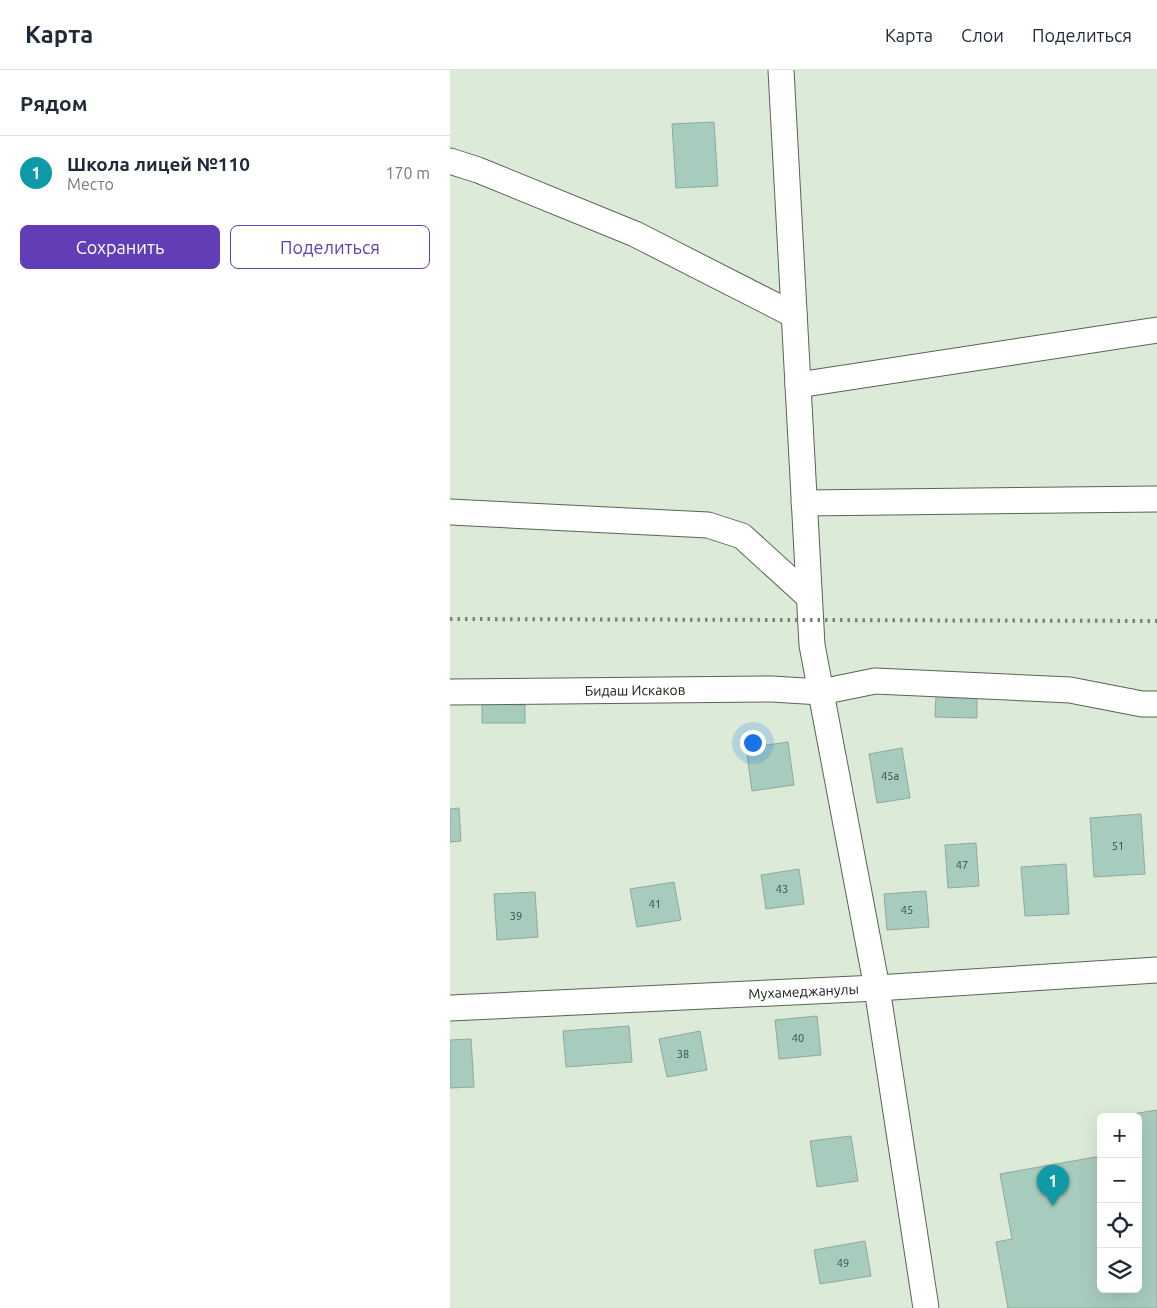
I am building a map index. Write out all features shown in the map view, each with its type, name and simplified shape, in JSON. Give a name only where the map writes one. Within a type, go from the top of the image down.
[{"type":"street","points":[[781,70],[812,645],[877,988],[926,1308]]},
{"type":"street","points":[[450,161],[478,170],[635,234],[794,315]]},
{"type":"street","points":[[798,385],[1157,330]]},
{"type":"street","points":[[804,503],[1157,499]]},
{"type":"street","points":[[450,512],[708,526],[742,536],[809,597]]},
{"type":"street","name":"Бидаш Искаков","points":[[450,692],[772,689],[821,692],[875,681],[1070,690],[1142,704],[1157,704]]},
{"type":"street","name":"Мухамеджанулы","points":[[450,1008],[877,988],[1157,970]]},
{"type":"building","points":[[714,122],[718,186],[676,188],[672,124]]},
{"type":"building","points":[[936,696],[977,696],[977,718],[935,717]]},
{"type":"building","points":[[482,704],[525,705],[525,723],[482,723]]},
{"type":"building","points":[[788,742],[794,785],[752,791],[746,748]]},
{"type":"building","points":[[902,748],[910,798],[877,803],[869,754]]},
{"type":"building","points":[[459,808],[461,841],[450,842],[450,809]]},
{"type":"building","points":[[1141,814],[1145,874],[1094,877],[1090,818]]},
{"type":"building","points":[[976,843],[979,886],[948,888],[945,845]]},
{"type":"building","points":[[1066,864],[1069,914],[1025,916],[1021,867]]},
{"type":"building","points":[[799,869],[804,904],[766,909],[761,875]]},
{"type":"building","points":[[674,882],[681,920],[637,927],[630,889]]},
{"type":"building","points":[[926,891],[929,927],[887,930],[884,894]]},
{"type":"building","points":[[535,892],[538,937],[497,940],[494,894]]},
{"type":"building","points":[[817,1016],[821,1055],[779,1059],[775,1020]]},
{"type":"building","points":[[629,1026],[632,1062],[566,1067],[563,1031]]},
{"type":"building","points":[[700,1031],[707,1070],[667,1077],[659,1039]]},
{"type":"building","points":[[471,1039],[474,1087],[450,1088],[450,1040]]},
{"type":"building","points":[[1157,1110],[1157,1308],[1008,1308],[996,1242],[1012,1239],[1000,1174],[1097,1157],[1097,1293],[1142,1293],[1142,1113],[1138,1113]]},
{"type":"building","points":[[851,1136],[858,1181],[817,1187],[810,1141]]},
{"type":"building","points":[[865,1241],[871,1276],[820,1284],[814,1250]]},
{"type":"railway","points":[[450,619],[1157,621]]},
{"type":"place","name":"Школа лицей №110","points":[[1053,1206]]}]
